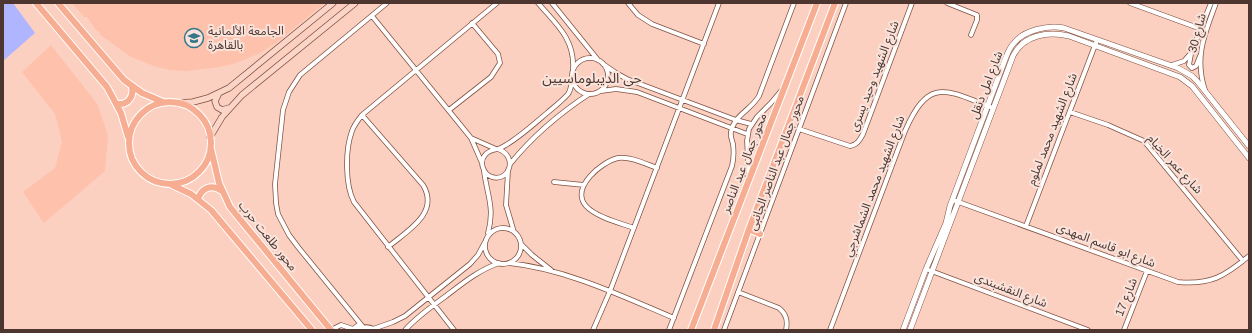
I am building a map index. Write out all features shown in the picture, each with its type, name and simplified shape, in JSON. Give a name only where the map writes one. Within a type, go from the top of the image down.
[{"type":"main road","points":[[36,3],[107,87],[117,104],[124,122],[129,141],[130,155],[136,167],[151,180],[164,184],[189,180],[199,172],[208,159],[210,144],[208,129],[201,117],[190,108],[178,103]]},
{"type":"main road","points":[[58,3],[119,75],[132,87],[149,97],[164,103]]},
{"type":"main road","points":[[230,107],[222,110],[216,107],[214,101],[216,97],[333,3]]},
{"type":"main road","points":[[210,137],[230,107],[249,89],[355,3]]},
{"type":"main road","name":"محور جمال عبد الناصر","points":[[691,330],[817,3]]},
{"type":"main road","points":[[714,330],[749,229],[835,3]]},
{"type":"main road","points":[[117,104],[125,103],[130,100],[133,92],[132,87]]},
{"type":"main road","points":[[129,141],[132,127],[140,115],[151,107],[164,103],[201,100],[220,93]]},
{"type":"main road","name":"محور طلعت حرب","points":[[210,144],[216,175],[222,191],[235,214],[331,330]]},
{"type":"main road","points":[[170,184],[198,199],[217,216],[312,330]]},
{"type":"main road","points":[[198,199],[203,190],[208,187],[218,188],[222,191]]},
{"type":"main road","points":[[749,229],[760,234]]},
{"type":"street","points":[[362,326],[289,236],[278,214],[275,184],[281,120],[289,92],[297,79],[308,67],[387,3]]},
{"type":"street","points":[[454,330],[361,212],[351,196],[347,169],[350,138],[354,125],[362,115],[497,3]]},
{"type":"street","points":[[482,164],[484,155],[521,135],[563,100],[570,90],[574,56],[570,44],[563,32],[538,3]]},
{"type":"street","points":[[552,3],[598,60],[621,76],[736,120],[751,124]]},
{"type":"street","points":[[628,3],[638,15],[652,24],[704,44]]},
{"type":"street","points":[[593,330],[610,291],[719,3]]},
{"type":"street","points":[[669,330],[732,166],[734,156],[731,136],[732,128],[741,114],[750,108],[759,96],[794,3]]},
{"type":"street","name":"محور جمال عبد الناصر الجانبى","points":[[724,330],[846,3]]},
{"type":"street","name":"شارع الشهيد وحيد يسرى","points":[[799,129],[850,146],[859,141],[863,134],[912,3]]},
{"type":"street","points":[[947,3],[977,15],[977,20],[971,35]]},
{"type":"street","points":[[1130,3],[1201,29]]},
{"type":"street","name":"شارع 30","points":[[1171,66],[1181,63],[1191,54],[1211,3]]},
{"type":"street","name":"شارع 30","points":[[1206,92],[1201,75],[1200,55],[1216,3]]},
{"type":"street","points":[[331,330],[336,326],[341,325],[353,329],[362,326],[374,329],[399,320],[470,264],[478,255],[485,242],[491,224],[492,207],[484,171],[470,138],[372,16]]},
{"type":"street","points":[[449,110],[496,72],[500,63],[498,54],[472,24]]},
{"type":"street","name":"شارع امل دنقل","points":[[910,330],[959,202],[1010,49],[1020,37],[1043,29],[1057,28],[1069,30],[1171,66],[1192,76],[1248,143]]},
{"type":"street","name":"شارع امل دنقل","points":[[903,330],[926,269],[946,223],[953,200],[1012,56],[1019,46],[1028,39],[1044,35],[1062,34],[1172,73],[1192,86],[1249,158]]},
{"type":"street","name":"شارع الشهيد محمد لملوم","points":[[1026,226],[1097,40]]},
{"type":"street","points":[[1191,54],[1189,65],[1192,68],[1196,66],[1200,55]]},
{"type":"street","points":[[573,71],[580,61],[592,59],[598,60]]},
{"type":"street","points":[[600,91],[605,86],[608,75],[603,64]]},
{"type":"street","points":[[572,80],[578,90],[589,94]]},
{"type":"street","points":[[749,179],[747,134],[751,124],[786,86]]},
{"type":"street","points":[[552,271],[521,244],[515,232],[506,205],[508,171],[510,165],[535,137],[568,108],[589,94],[600,91],[630,91],[747,134]]},
{"type":"street","name":"شارع الشهيد محمد الشماشرجي","points":[[830,330],[905,131],[916,108],[928,95],[937,92],[951,93],[991,107]]},
{"type":"street","name":"شارع عمر الخيام","points":[[1070,112],[1108,125],[1144,141],[1243,260]]},
{"type":"street","points":[[362,115],[423,185],[428,196],[427,208],[422,217],[388,247]]},
{"type":"street","points":[[470,138],[504,151],[510,165]]},
{"type":"street","points":[[1240,147],[1248,143]]},
{"type":"street","points":[[634,228],[602,216],[589,209],[583,202],[582,190],[588,179],[600,168],[608,162],[619,158],[630,159],[657,168]]},
{"type":"street","points":[[484,171],[491,177],[500,177],[508,171]]},
{"type":"street","points":[[554,182],[584,185]]},
{"type":"street","name":"شارع ابو قاسم المهدى","points":[[953,200],[1173,281],[1195,283],[1214,279],[1232,271],[1249,256]]},
{"type":"street","points":[[488,236],[491,232],[500,228],[506,228],[515,232]]},
{"type":"street","points":[[485,242],[486,253],[494,262],[509,263],[552,271],[610,291],[674,318]]},
{"type":"street","points":[[509,263],[516,258],[521,244]]},
{"type":"street","points":[[405,330],[469,278],[484,269],[499,263]]},
{"type":"street","name":"شارع النقشبندى","points":[[926,269],[1085,330]]},
{"type":"street","name":"شارع 17","points":[[1124,330],[1147,271]]},
{"type":"street","points":[[738,292],[783,311],[787,322],[786,330]]},
{"type":"street","points":[[358,330],[362,326]]},
{"type":"shaded area","points":[[3,3],[13,3],[35,33],[3,61]]},
{"type":"shaded area","name":"الجامعة الألمانية بالقاهرة","points":[[72,3],[325,3],[277,42],[258,54],[236,63],[220,67],[186,71],[170,70],[154,66],[131,57],[99,34],[100,32],[96,30],[87,17],[84,17]]},
{"type":"shaded area","points":[[51,45],[98,105],[108,136],[105,171],[44,223],[23,192],[55,168],[62,142],[55,114],[22,72]]},
{"type":"place","name":"الجامعة الألمانية بالقاهرة","points":[[194,38]]},
{"type":"district","name":"حى الديبلوماسيين","points":[[592,78]]}]
